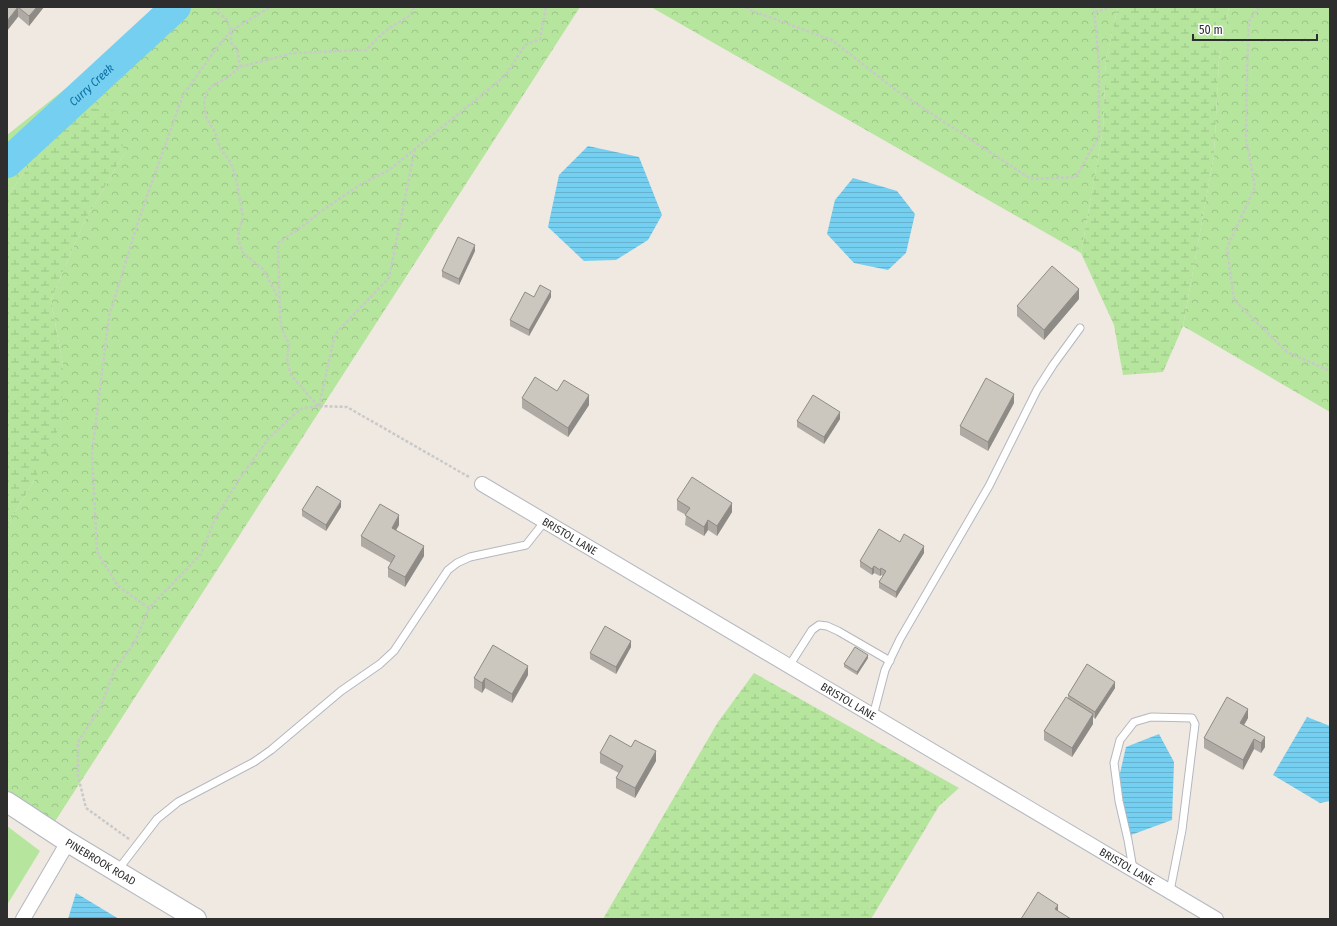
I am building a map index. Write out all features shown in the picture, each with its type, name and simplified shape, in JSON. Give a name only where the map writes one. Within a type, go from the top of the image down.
[{"type":"street","name":"BRISTOL LANE","points":[[482,484],[1216,919]]},
{"type":"street","name":"PINEBROOK ROAD","points":[[7,802],[68,842],[196,919]]},
{"type":"street","points":[[23,919],[68,842]]},
{"type":"lane","points":[[873,716],[881,683],[900,639],[989,486],[1037,390],[1080,328]]},
{"type":"lane","points":[[117,872],[157,819],[178,802],[254,762],[271,750],[341,691],[380,664],[394,650],[448,570],[457,563],[470,557],[526,545],[545,521]]},
{"type":"lane","points":[[789,666],[812,630],[819,625],[827,626],[838,631],[890,661]]},
{"type":"lane","points":[[1133,870],[1128,840],[1118,801],[1114,763],[1120,740],[1134,722],[1151,717],[1192,718],[1195,724],[1182,830],[1170,892]]},
{"type":"path","points":[[219,7],[218,12],[226,19],[231,31],[232,43],[237,49],[240,67]]},
{"type":"path","points":[[149,608],[118,586],[96,552],[92,454],[109,316],[139,219],[182,94],[231,31],[270,7]]},
{"type":"path","points":[[278,298],[264,270],[243,253],[238,239],[239,229],[243,217],[235,173],[229,160],[220,148],[206,117],[204,101],[207,92],[212,86],[228,77],[240,67],[293,53],[366,50],[385,31],[409,16],[414,7]]},
{"type":"path","points":[[319,406],[291,375],[287,359],[289,344],[282,329],[278,298],[278,243],[361,184],[389,170],[505,76],[525,45],[540,39],[546,7]]},
{"type":"path","points":[[746,7],[750,10],[832,40],[898,91],[1031,179],[1076,177],[1099,136],[1099,63],[1094,7]]},
{"type":"path","points":[[1095,12],[1111,7]]},
{"type":"path","points":[[1259,7],[1249,21],[1246,138],[1255,188],[1227,248],[1234,300],[1287,352],[1330,371]]},
{"type":"path","points":[[319,406],[335,334],[389,278],[415,148]]},
{"type":"path","points":[[137,846],[86,808],[78,776],[78,742],[100,708],[115,669],[135,642],[149,608],[201,554],[215,519],[240,478],[268,439],[300,409],[319,406],[347,407],[482,484]]},
{"type":"green space","points":[[166,7],[580,7],[54,823],[7,791],[7,526],[35,479],[63,365],[51,300],[84,222],[124,154],[27,169],[7,196],[7,135],[152,20]]},
{"type":"green space","points":[[651,7],[1118,7],[1106,59],[1103,129],[1081,253]]},
{"type":"green space","points":[[1118,7],[1229,7],[1219,60],[1214,155],[1183,326],[1163,372],[1123,375],[1114,325],[1081,253],[1103,129],[1106,59]]},
{"type":"green space","points":[[1229,7],[1330,7],[1330,412],[1183,326],[1214,155],[1219,60]]},
{"type":"green space","points":[[76,107],[117,111],[124,154],[84,222],[51,300],[63,365],[61,423],[35,479],[7,526],[7,196]]},
{"type":"green space","points":[[754,673],[959,788],[939,806],[871,919],[603,919],[718,722]]},
{"type":"green space","points":[[7,826],[40,851],[7,905]]},
{"type":"water","points":[[588,146],[639,157],[662,215],[648,240],[616,260],[584,261],[548,227],[559,175]]},
{"type":"water","points":[[853,178],[897,191],[915,214],[906,253],[888,270],[854,263],[827,234],[835,200]]},
{"type":"water","points":[[1307,717],[1330,726],[1330,801],[1320,803],[1273,775]]},
{"type":"water","points":[[1159,734],[1174,762],[1172,820],[1131,835],[1118,782],[1126,747]]},
{"type":"water","points":[[76,893],[119,919],[68,919]]},
{"type":"building","points":[[7,7],[18,7],[7,21]]},
{"type":"building","points":[[18,7],[37,7],[29,16]]},
{"type":"building","points":[[458,237],[475,245],[459,279],[442,271]]},
{"type":"building","points":[[1052,266],[1079,289],[1044,330],[1017,306]]},
{"type":"building","points":[[540,285],[551,291],[529,330],[510,320],[525,292],[534,297]]},
{"type":"building","points":[[535,377],[557,391],[564,380],[589,395],[568,428],[522,398]]},
{"type":"building","points":[[986,378],[1014,394],[988,442],[960,426]]},
{"type":"building","points":[[813,395],[840,412],[824,437],[797,421]]},
{"type":"building","points":[[692,477],[732,503],[717,526],[708,520],[704,527],[685,515],[690,508],[677,500]]},
{"type":"building","points":[[317,486],[341,501],[326,525],[302,510]]},
{"type":"building","points":[[380,504],[399,515],[392,528],[424,546],[405,577],[388,568],[395,556],[361,536]]},
{"type":"building","points":[[879,529],[900,542],[904,534],[924,546],[896,592],[879,582],[886,571],[881,568],[880,570],[874,566],[872,569],[860,561]]},
{"type":"building","points":[[605,626],[631,641],[616,667],[590,653]]},
{"type":"building","points":[[493,645],[528,666],[512,694],[485,678],[482,683],[474,678]]},
{"type":"building","points":[[855,647],[868,655],[857,672],[844,664]]},
{"type":"building","points":[[1087,664],[1115,682],[1095,712],[1068,695]]},
{"type":"building","points":[[1066,697],[1093,714],[1072,748],[1044,731]]},
{"type":"building","points":[[1227,697],[1248,709],[1240,723],[1265,737],[1261,743],[1254,739],[1243,760],[1204,738]]},
{"type":"building","points":[[610,735],[631,747],[635,740],[656,751],[635,788],[616,778],[623,766],[600,753]]},
{"type":"building","points":[[1038,892],[1058,905],[1055,909],[1071,919],[1021,919]]},
{"type":"waterway","name":"Curry Creek","points":[[7,163],[176,7]]}]
